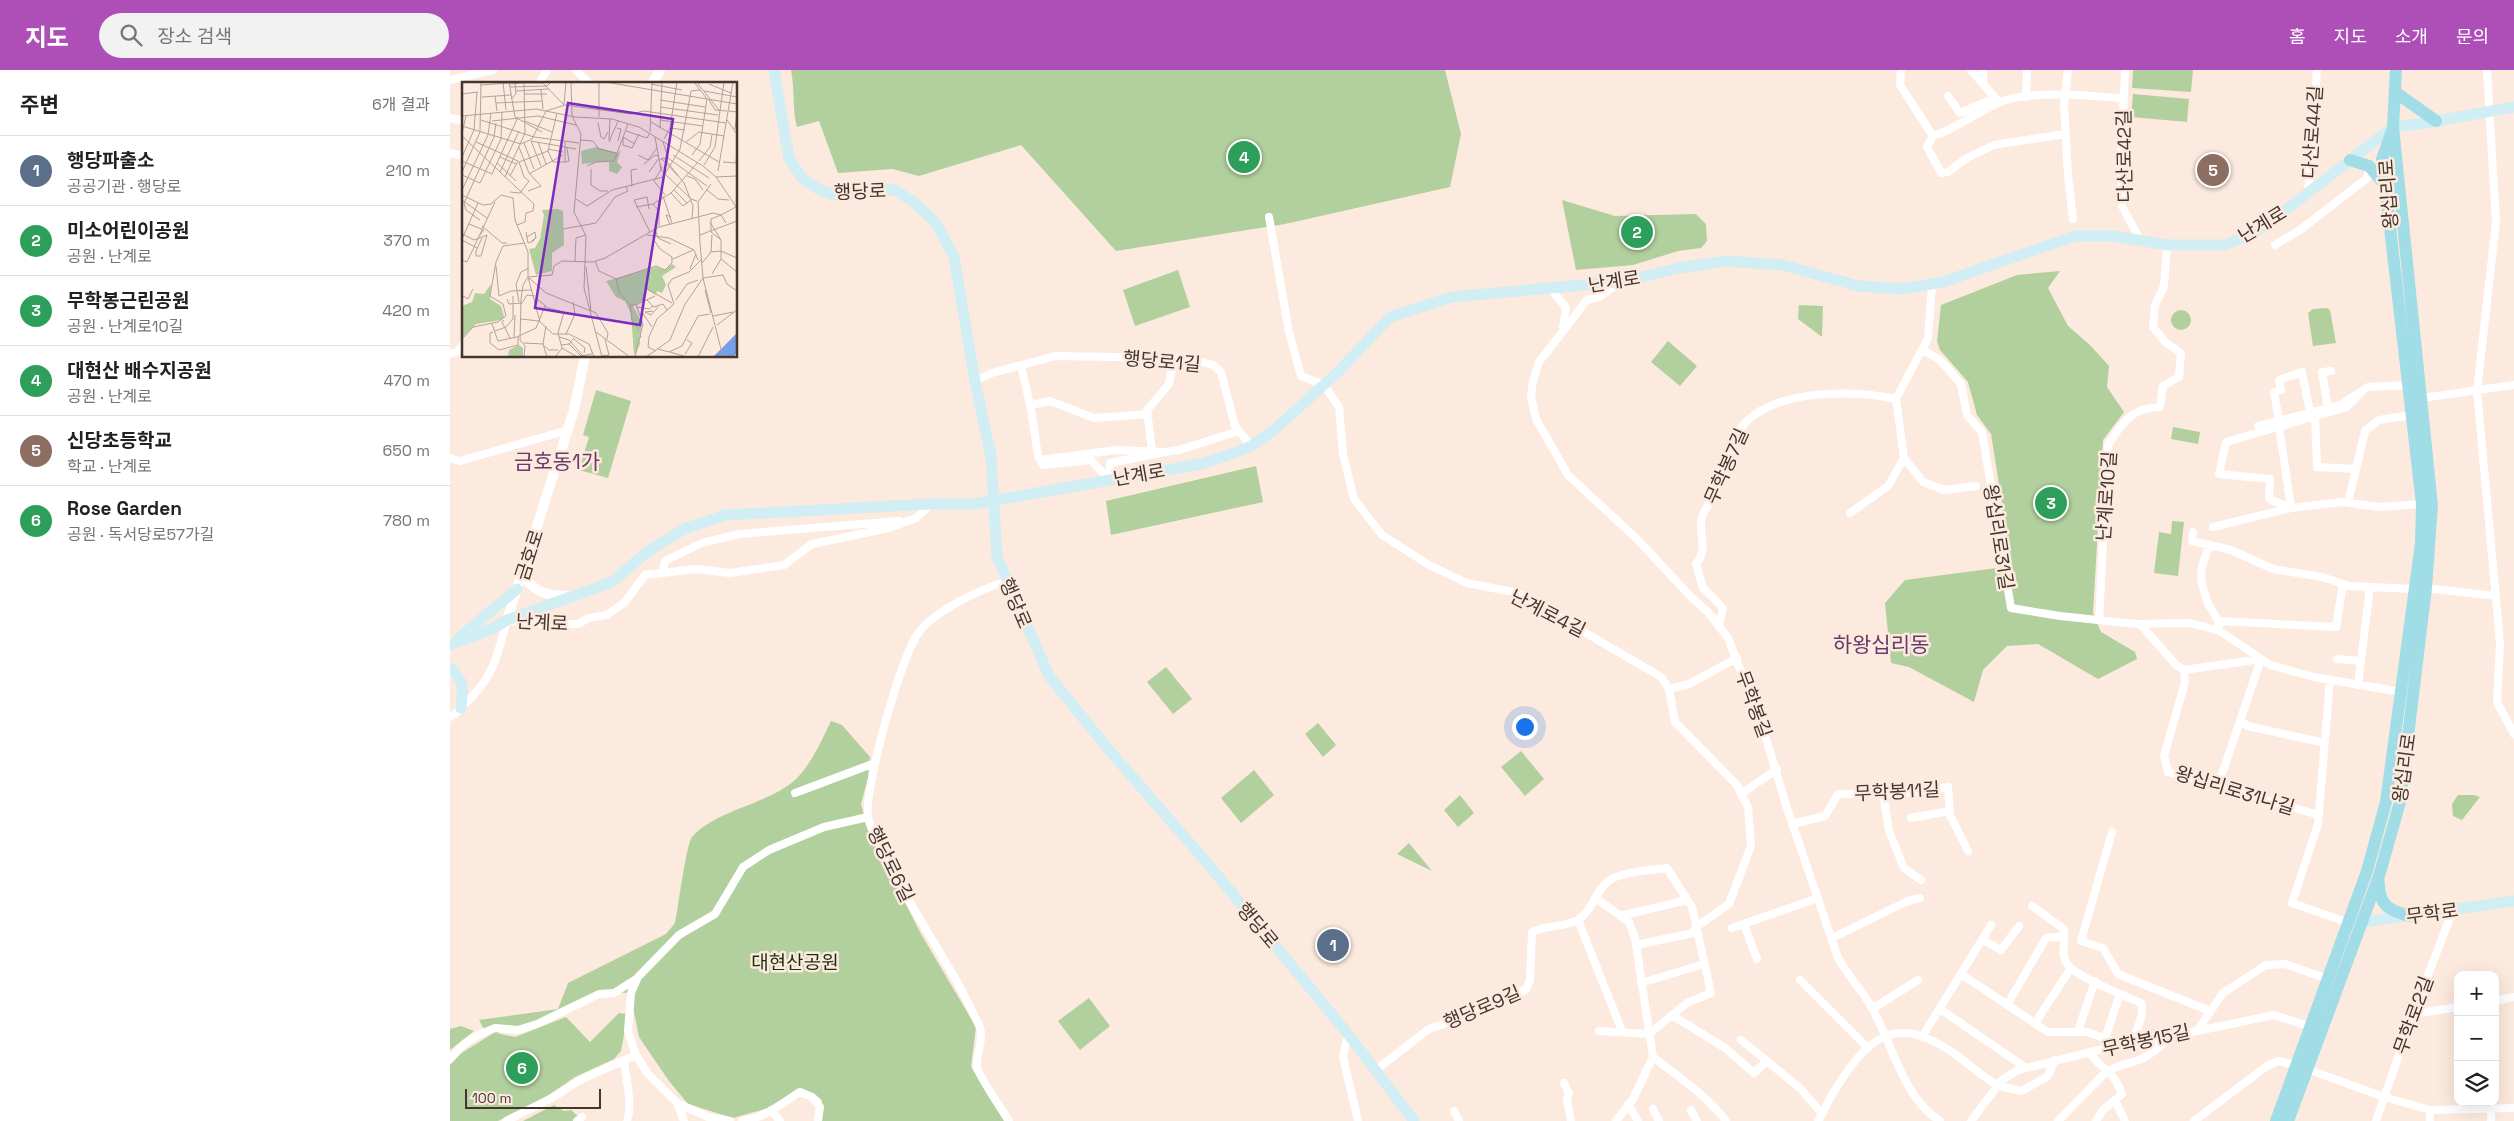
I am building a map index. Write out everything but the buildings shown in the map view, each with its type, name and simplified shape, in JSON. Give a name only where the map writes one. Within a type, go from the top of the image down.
[{"type":"main road","name":"행당로","points":[[774,70],[789,158],[802,178],[818,189],[834,195],[860,193],[873,189],[895,190],[915,202],[936,223],[954,257],[990,457],[997,556],[1006,581],[1050,676],[1377,1069],[1414,1121]]},
{"type":"main road","points":[[2396,70],[2393,127],[2436,122],[2514,107]]},
{"type":"main road","points":[[2395,92],[2436,122]]},
{"type":"main road","name":"난계로","points":[[507,620],[612,582],[647,552],[684,529],[726,515],[931,504],[974,504],[1201,464],[1251,446],[1274,430],[1324,385],[1390,317],[1452,297],[1622,282],[1679,268],[1726,261],[1782,265],[1859,286],[1902,289],[1932,285],[2075,236],[2114,236],[2167,246],[2224,245],[2254,233],[2393,127]]},
{"type":"main road","name":"왕십리로","points":[[2393,127],[2382,159],[2422,504],[2420,589]]},
{"type":"main road","name":"왕십리로","points":[[2276,1121],[2302,1067],[2354,921],[2386,802],[2406,684],[2432,504],[2393,127]]},
{"type":"main road","points":[[2350,160],[2365,163],[2372,168],[2384,184]]},
{"type":"main road","points":[[450,645],[517,589]]},
{"type":"main road","points":[[450,645],[494,628],[507,620]]},
{"type":"main road","points":[[450,668],[459,677],[464,690],[461,708]]},
{"type":"main road","name":"왕십리로","points":[[2288,1121],[2310,1027],[2328,979],[2354,921],[2379,876],[2387,851],[2400,802],[2406,684]]},
{"type":"main road","points":[[2374,847],[2387,851]]},
{"type":"main road","points":[[2379,876],[2380,899],[2395,912],[2409,916]]},
{"type":"main road","name":"무학로","points":[[2354,921],[2409,916],[2514,901]]},
{"type":"street","points":[[450,80],[493,70]]},
{"type":"street","points":[[540,82],[547,70]]},
{"type":"street","points":[[576,70],[588,82]]},
{"type":"street","points":[[1901,70],[1900,85],[1933,136]]},
{"type":"street","points":[[1971,70],[1997,100]]},
{"type":"street","points":[[1983,70],[1983,84]]},
{"type":"street","points":[[2026,97],[2028,70]]},
{"type":"street","points":[[2068,70],[2064,106],[2073,219]]},
{"type":"street","name":"다산로42길","points":[[2125,70],[2122,206],[2140,240]]},
{"type":"street","name":"다산로44길","points":[[2308,193],[2316,70]]},
{"type":"street","points":[[2487,70],[2496,222],[2477,391],[2500,642],[2497,702],[2514,734]]},
{"type":"street","name":"다산로42길","points":[[1997,100],[2066,95],[2123,98]]},
{"type":"street","points":[[1948,96],[1960,113],[1997,100]]},
{"type":"street","points":[[1997,100],[1943,133],[1933,136],[1927,147],[1941,173],[1948,172],[1967,158],[1994,145],[2065,134]]},
{"type":"street","name":"왕십리로","points":[[2276,245],[2300,230],[2366,179],[2372,168]]},
{"type":"street","points":[[1269,217],[1289,332],[1301,376],[1324,385]]},
{"type":"street","name":"난계로10길","points":[[2099,620],[2108,445],[2118,428],[2136,411],[2160,407],[2163,386],[2179,377],[2181,353],[2165,342],[2153,327],[2156,306],[2164,286],[2167,246]]},
{"type":"street","name":"무학봉길","points":[[1622,282],[1599,296],[1587,300],[1539,362],[1533,380],[1531,397],[1536,419],[1568,475],[1637,540],[1719,626],[1728,638],[1777,769],[1792,824],[1838,958],[1872,1010],[1914,1096],[1940,1121]]},
{"type":"street","points":[[1932,285],[1928,338],[1896,399],[1904,458],[1923,482],[1944,490],[1976,486]]},
{"type":"street","points":[[1551,289],[1566,308],[1563,330]]},
{"type":"street","points":[[450,354],[457,352],[462,346]]},
{"type":"street","name":"왕십리로31길","points":[[1923,350],[1940,360],[1960,384],[1967,415],[1982,432],[2010,608],[2140,624],[2190,623],[2220,631],[2270,666],[2358,685],[2406,684]]},
{"type":"street","name":"행당로1길","points":[[975,381],[1054,356],[1174,358],[1199,361],[1213,365],[1221,372],[1235,426],[1251,446]]},
{"type":"street","name":"금호로","points":[[507,620],[568,430],[585,358]]},
{"type":"street","points":[[1152,450],[1148,414],[1149,406],[1169,384],[1174,358]]},
{"type":"street","points":[[1021,365],[1040,460],[1043,465],[1052,466],[1091,460],[1109,480]]},
{"type":"street","points":[[2328,408],[2322,372],[2331,371]]},
{"type":"street","points":[[2290,508],[2274,392],[2280,390],[2279,380],[2302,372],[2313,414],[2317,467],[2356,468]]},
{"type":"street","name":"난계로4길","points":[[1324,385],[1339,407],[1344,454],[1354,499],[1382,535],[1429,565],[1468,583],[1518,593],[1661,677],[1669,688]]},
{"type":"street","points":[[2290,508],[2269,499],[2270,479],[2219,474],[2226,442],[2279,423],[2347,407],[2368,387],[2409,385]]},
{"type":"street","points":[[2422,398],[2514,385]]},
{"type":"street","points":[[2313,414],[2362,393]]},
{"type":"street","name":"무학봉7길","points":[[1719,626],[1722,608],[1703,588],[1696,564],[1703,555],[1702,518],[1714,493],[1722,466],[1746,421],[1768,408],[1808,395],[1874,395],[1896,399]]},
{"type":"street","points":[[1030,405],[1050,401],[1099,418],[1148,414]]},
{"type":"street","points":[[2348,503],[2365,431],[2379,420],[2412,415]]},
{"type":"street","points":[[2258,426],[2279,423]]},
{"type":"street","points":[[450,458],[460,461],[568,430]]},
{"type":"street","points":[[1109,480],[1110,464],[1188,448],[1239,432]]},
{"type":"street","points":[[1040,460],[1117,450],[1164,452]]},
{"type":"street","points":[[1850,513],[1888,486],[1904,458]]},
{"type":"street","points":[[2213,527],[2290,508],[2348,503],[2379,507],[2422,504]]},
{"type":"street","name":"난계로","points":[[507,620],[531,624],[578,624],[589,618],[607,615],[624,602],[645,575],[696,569],[730,573],[784,565],[812,544],[889,528],[916,518],[931,504]]},
{"type":"street","points":[[660,573],[663,570],[665,561],[702,543],[739,534],[877,524],[916,518]]},
{"type":"street","points":[[2193,532],[2192,540],[2231,550],[2273,569],[2343,584],[2496,596]]},
{"type":"street","points":[[2210,545],[2201,566],[2200,575],[2208,603],[2218,620],[2220,631]]},
{"type":"street","points":[[523,574],[535,590],[548,596],[569,596]]},
{"type":"street","name":"행당로6길","points":[[1006,581],[986,587],[945,610],[919,632],[905,660],[895,690],[875,763],[868,817],[896,879],[946,964],[981,1030],[976,1067],[1009,1121]]},
{"type":"street","points":[[2218,620],[2336,627],[2343,584]]},
{"type":"street","points":[[2358,685],[2370,587]]},
{"type":"street","points":[[450,717],[483,686],[494,667],[507,620]]},
{"type":"street","points":[[2140,624],[2176,665],[2184,670],[2261,659],[2218,786]]},
{"type":"street","points":[[1636,946],[1693,933],[1696,927],[1730,904],[1750,846],[1748,807],[1738,786],[1675,722],[1669,688],[1689,684],[1736,658]]},
{"type":"street","points":[[2336,659],[2360,661]]},
{"type":"street","name":"왕십리로31나길","points":[[2184,670],[2185,682],[2164,756],[2168,772],[2319,815]]},
{"type":"street","points":[[2330,680],[2318,824],[2292,902],[2354,921]]},
{"type":"street","points":[[2240,721],[2248,726],[2325,743]]},
{"type":"street","points":[[794,793],[875,763]]},
{"type":"street","points":[[1741,794],[1777,769]]},
{"type":"street","name":"무학봉11길","points":[[1792,824],[1825,816],[1838,794],[1910,793],[1948,788],[1949,811],[1968,851]]},
{"type":"street","points":[[1883,792],[1889,831],[1904,868],[1921,880]]},
{"type":"street","points":[[1911,818],[1949,811]]},
{"type":"street","points":[[450,1059],[464,1044],[494,1028],[518,1030],[537,1024],[599,994],[614,993],[638,978],[679,935],[715,914],[743,867],[769,850],[824,827],[868,817]]},
{"type":"street","points":[[2112,832],[2081,941],[2103,948],[2118,974],[2210,1012]]},
{"type":"street","points":[[1598,1031],[1649,1034],[1687,1003],[1710,993],[1692,907],[1666,868],[1622,875],[1607,882],[1597,899],[1578,920],[1622,1032]]},
{"type":"street","points":[[1732,928],[1818,898]]},
{"type":"street","points":[[1832,938],[1908,901],[1920,898]]},
{"type":"street","points":[[1597,899],[1629,922],[1636,946],[1653,1057],[1628,1104],[1616,1121]]},
{"type":"street","points":[[1620,916],[1687,900]]},
{"type":"street","points":[[2032,906],[2064,929],[2066,963],[2071,968],[2140,1003],[2143,1010],[2134,1038],[2134,1044]]},
{"type":"street","name":"무학로2길","points":[[2376,1121],[2452,910]]},
{"type":"street","name":"행당로9길","points":[[1377,1069],[1429,1029],[1446,1023],[1488,1001],[1526,990],[1530,980],[1532,932],[1543,927],[1564,925],[1578,920]]},
{"type":"street","points":[[1744,924],[1757,959]]},
{"type":"street","points":[[1922,1037],[1991,926]]},
{"type":"street","points":[[1982,940],[2001,950],[2019,926]]},
{"type":"street","points":[[2007,1005],[2046,938],[2064,936]]},
{"type":"street","points":[[1641,983],[1704,964]]},
{"type":"street","name":"무학봉15길","points":[[1971,1121],[2002,1080],[2026,1068],[2089,1052],[2197,1031],[2223,992],[2266,965],[2285,964],[2328,979]]},
{"type":"street","points":[[2034,1023],[2071,968]]},
{"type":"street","points":[[1961,974],[2048,1032],[2087,1032],[2105,1038],[2119,1047]]},
{"type":"street","points":[[638,978],[632,994],[628,1031],[636,1055],[648,1074],[677,1103],[708,1117],[730,1121]]},
{"type":"street","points":[[1800,980],[1868,1048]]},
{"type":"street","points":[[1872,1010],[1918,980]]},
{"type":"street","points":[[2078,1031],[2095,981]]},
{"type":"street","points":[[2105,1038],[2120,994]]},
{"type":"street","points":[[2499,1000],[2514,998]]},
{"type":"street","points":[[1940,1008],[2026,1068]]},
{"type":"street","points":[[2413,1014],[2454,1008]]},
{"type":"street","points":[[1672,1015],[1725,1048],[1754,1073],[1766,1062]]},
{"type":"street","points":[[2197,1031],[2274,1015],[2310,1027]]},
{"type":"street","points":[[1741,1040],[1801,1089],[1820,1117],[1846,1073],[1874,1041],[1885,1035],[1906,1031],[1922,1037],[1945,1047],[1998,1085],[2020,1091],[2048,1077],[2056,1060]]},
{"type":"street","points":[[1348,1034],[1343,1057],[1358,1121]]},
{"type":"street","points":[[2058,1121],[2109,1070],[2142,1058],[2159,1048],[2170,1037]]},
{"type":"street","points":[[2089,1052],[2094,1060],[2109,1070],[2116,1079],[2122,1094],[2103,1110],[2096,1121]]},
{"type":"street","points":[[506,1121],[554,1097],[580,1080],[636,1055]]},
{"type":"street","points":[[1653,1057],[1692,1086],[1716,1108],[1726,1121]]},
{"type":"street","points":[[624,1061],[631,1110],[627,1121]]},
{"type":"street","points":[[2194,1121],[2267,1066],[2278,1061],[2302,1067],[2384,1097],[2430,1110],[2479,1106]]},
{"type":"street","points":[[1564,1082],[1569,1093],[1567,1100],[1571,1121]]},
{"type":"street","points":[[742,1121],[750,1120],[771,1110],[800,1092],[812,1098],[820,1107],[818,1121]]},
{"type":"street","points":[[2115,1100],[2125,1121]]},
{"type":"street","points":[[677,1103],[684,1121]]},
{"type":"street","points":[[1628,1104],[1638,1121]]},
{"type":"street","points":[[2491,1106],[2491,1121]]},
{"type":"street","points":[[2499,1106],[2514,1108]]},
{"type":"street","points":[[1652,1109],[1659,1121]]},
{"type":"street","points":[[771,1110],[780,1121]]},
{"type":"street","points":[[1691,1110],[1697,1121]]},
{"type":"street","points":[[2430,1110],[2430,1121]]},
{"type":"street","points":[[1454,1111],[1460,1121]]},
{"type":"green space","points":[[791,70],[1445,70],[1461,134],[1450,187],[1285,224],[1116,251],[1021,145],[919,176],[892,169],[838,173],[819,121],[797,127]]},
{"type":"green space","points":[[2133,70],[2193,70],[2191,92],[2132,88]]},
{"type":"green space","points":[[2133,94],[2189,99],[2187,122],[2131,117]]},
{"type":"green space","points":[[1562,200],[1615,216],[1696,214],[1706,224],[1707,241],[1701,248],[1678,251],[1633,265],[1576,270]]},
{"type":"green space","points":[[1178,270],[1190,307],[1135,326],[1123,290]]},
{"type":"green space","points":[[2060,271],[2048,288],[2068,326],[2090,345],[2109,366],[2107,387],[2124,412],[2103,440],[2093,613],[2101,632],[2135,652],[2137,659],[2098,679],[2038,644],[2007,646],[1983,670],[1974,702],[1909,667],[1891,663],[1885,603],[1905,580],[2012,566],[1991,434],[1977,415],[1968,382],[1940,350],[1937,341],[1941,305],[2017,275]]},
{"type":"green space","points":[[1799,305],[1823,306],[1822,337],[1798,319]]},
{"type":"green space","points":[[2327,308],[2330,310],[2336,343],[2313,346],[2308,313],[2313,309]]},
{"type":"green space","points":[[2181,310],[2188,313],[2191,320],[2188,327],[2181,330],[2174,327],[2171,320],[2174,313]]},
{"type":"green space","points":[[1668,341],[1697,366],[1680,386],[1651,362]]},
{"type":"green space","points":[[596,390],[631,401],[608,478],[579,470],[589,437],[583,435]]},
{"type":"green space","points":[[2173,427],[2200,432],[2198,444],[2171,439]]},
{"type":"green space","points":[[1256,466],[1263,502],[1111,535],[1106,501]]},
{"type":"green space","points":[[2172,521],[2184,522],[2178,576],[2154,573],[2159,532],[2171,534]]},
{"type":"green space","points":[[1166,667],[1192,699],[1173,714],[1147,682]]},
{"type":"green space","name":"대현산공원","points":[[831,721],[842,725],[870,757],[868,778],[861,804],[869,832],[921,934],[976,1027],[971,1067],[1004,1121],[821,1121],[822,1100],[816,1095],[797,1089],[772,1107],[733,1118],[688,1104],[669,1081],[639,1037],[630,993],[598,992],[543,1023],[496,1033],[515,1037],[566,1017],[590,1042],[619,1013],[628,1014],[621,1051],[614,1059],[575,1077],[547,1096],[498,1121],[450,1121],[450,1065],[460,1054],[492,1034],[487,1035],[479,1020],[558,1009],[568,983],[666,934],[675,923],[685,864],[692,837],[702,827],[774,794],[798,777],[813,757]]},
{"type":"green space","points":[[1318,723],[1336,745],[1323,757],[1305,734]]},
{"type":"green space","points":[[1521,751],[1544,779],[1525,796],[1501,767]]},
{"type":"green space","points":[[1254,770],[1274,795],[1241,823],[1221,798]]},
{"type":"green space","points":[[1460,795],[1474,813],[1458,827],[1444,810]]},
{"type":"green space","points":[[2458,795],[2480,797],[2462,820],[2453,816],[2452,804]]},
{"type":"green space","points":[[1409,843],[1432,871],[1397,854]]},
{"type":"green space","points":[[1089,998],[1110,1026],[1080,1050],[1058,1021]]},
{"type":"green space","points":[[461,1026],[474,1031],[450,1050],[450,1029]]},
{"type":"green space","points":[[554,1105],[564,1111],[571,1110],[578,1116],[573,1121],[523,1121]]},
{"type":"place","name":"대현산 배수지공원","points":[[1244,157]]},
{"type":"place","name":"신당초등학교","points":[[2213,170]]},
{"type":"place","name":"미소어린이공원","points":[[1637,232]]},
{"type":"place","name":"무학봉근린공원","points":[[2051,503]]},
{"type":"place","name":"행당파출소","points":[[1333,945]]},
{"type":"place","name":"Rose Garden","points":[[522,1068]]},
{"type":"district","name":"금호동1가","points":[[557,462]]},
{"type":"district","name":"하왕십리동","points":[[1881,645]]}]
